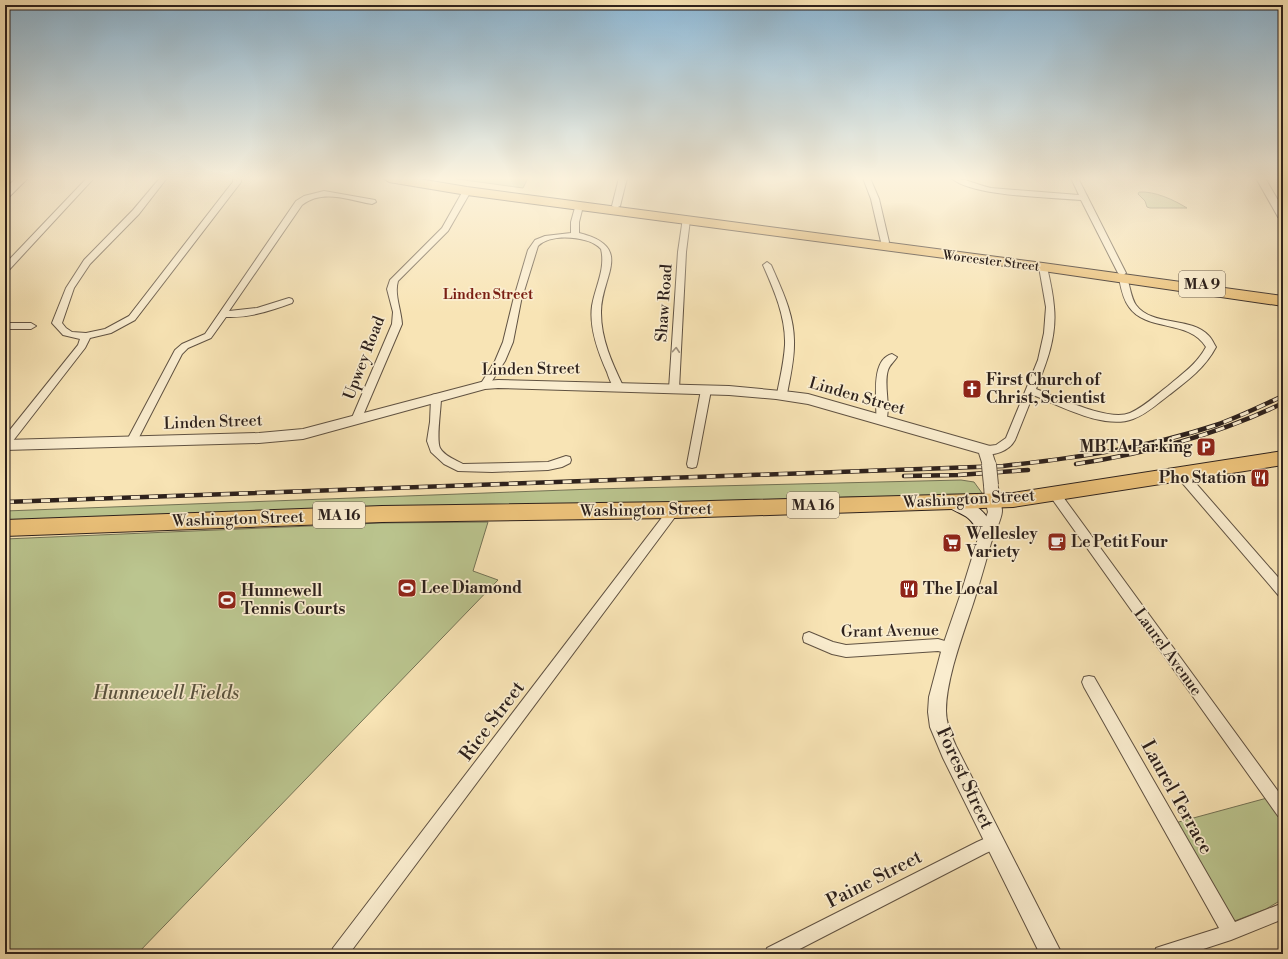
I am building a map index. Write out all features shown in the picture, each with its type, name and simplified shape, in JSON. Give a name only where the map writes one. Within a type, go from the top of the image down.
[{"type":"main road","name":"Worcester Street","points":[[707,223],[1043,267],[1122,275],[1283,301]]},
{"type":"main road","name":"Worcester Street","points":[[741,223],[1122,275],[1283,295]]},
{"type":"main road","name":"Washington Street","points":[[5,528],[382,514],[674,510],[871,503],[952,502],[992,493],[1013,500],[1182,475],[1283,458]]},
{"type":"main road","points":[[952,502],[969,509],[983,523],[987,532]]},
{"type":"street","points":[[5,268],[48,223]]},
{"type":"street","points":[[125,223],[87,262],[70,288],[57,323],[61,330],[66,334],[86,336],[108,331],[132,318],[206,223]]},
{"type":"street","points":[[131,442],[178,352],[189,344],[208,336],[287,223]]},
{"type":"street","name":"Upwey Road","points":[[356,420],[397,324],[397,312],[391,290],[394,280],[445,229],[449,223]]},
{"type":"street","points":[[575,223],[575,235]]},
{"type":"street","name":"Shaw Road","points":[[674,388],[682,252],[686,223]]},
{"type":"street","points":[[880,223],[885,242]]},
{"type":"street","points":[[1030,390],[1084,411],[1104,417],[1121,419],[1129,417],[1144,409],[1191,373],[1208,354],[1211,347],[1209,342],[1200,334],[1188,328],[1153,318],[1135,309],[1131,303],[1122,275],[1097,223]]},
{"type":"street","points":[[485,385],[500,361],[508,342],[517,301],[532,250],[538,242],[548,238],[575,235],[596,241],[604,248],[607,257],[596,311],[599,337],[605,357],[618,386]]},
{"type":"street","points":[[767,265],[784,305],[790,331],[789,351],[782,394]]},
{"type":"street","points":[[985,450],[999,448],[1009,442],[1042,360],[1049,333],[1050,307],[1043,267]]},
{"type":"street","points":[[224,314],[249,313],[289,301]]},
{"type":"street","points":[[5,326],[31,326]]},
{"type":"street","points":[[5,444],[82,346],[86,336]]},
{"type":"street","points":[[881,420],[882,369],[886,362],[892,357]]},
{"type":"street","name":"Linden Street","points":[[5,444],[259,438],[303,434],[485,385],[498,384],[618,386],[782,394],[838,407],[985,450]]},
{"type":"street","points":[[692,464],[706,390]]},
{"type":"street","points":[[436,398],[435,422],[432,441],[436,452],[448,462],[462,468],[492,468],[548,466],[558,464],[566,460]]},
{"type":"street","name":"Forest Street","points":[[985,450],[989,464],[995,512],[987,532],[970,590],[950,648],[938,698],[937,712],[939,727],[949,752],[1051,954]]},
{"type":"street","points":[[1182,475],[1283,592]]},
{"type":"street","name":"Laurel Avenue","points":[[1054,493],[1283,811]]},
{"type":"street","name":"Rice Street","points":[[339,954],[674,510]]},
{"type":"street","name":"Grant Avenue","points":[[809,638],[832,648],[846,651],[938,645],[950,648]]},
{"type":"street","name":"Laurel Terrace","points":[[1090,682],[1231,932]]},
{"type":"street","name":"Paine Street","points":[[773,954],[994,842]]},
{"type":"street","points":[[1162,954],[1231,932],[1272,917],[1283,911]]},
{"type":"green space","points":[[961,480],[974,482],[982,493],[976,497],[852,497],[5,523],[5,511],[593,489]]},
{"type":"green space","name":"Hunnewell Fields","points":[[488,522],[473,571],[498,580],[137,954],[5,954],[5,539],[381,523]]},
{"type":"green space","points":[[1267,798],[1283,823],[1283,899],[1266,909],[1232,922],[1175,823]]},
{"type":"railway","points":[[5,502],[1003,466],[1084,456],[1164,440],[1225,422],[1283,396]]},
{"type":"railway","points":[[1076,464],[1103,460],[1182,441],[1233,424],[1283,403]]},
{"type":"railway","points":[[904,476],[958,475],[1028,470]]},
{"type":"place","name":"First Church of Christ, Scientist","points":[[972,389]]},
{"type":"place","name":"MBTA Parking","points":[[1206,447]]},
{"type":"place","name":"Pho Station","points":[[1260,478]]},
{"type":"place","name":"Le Petit Four","points":[[1057,542]]},
{"type":"place","name":"Wellesley Variety","points":[[952,543]]},
{"type":"place","name":"Lee Diamond","points":[[407,588]]},
{"type":"place","name":"The Local","points":[[909,589]]},
{"type":"place","name":"Hunnewell Tennis Courts","points":[[227,600]]},
{"type":"district","name":"Linden Street","points":[[488,295]]}]
